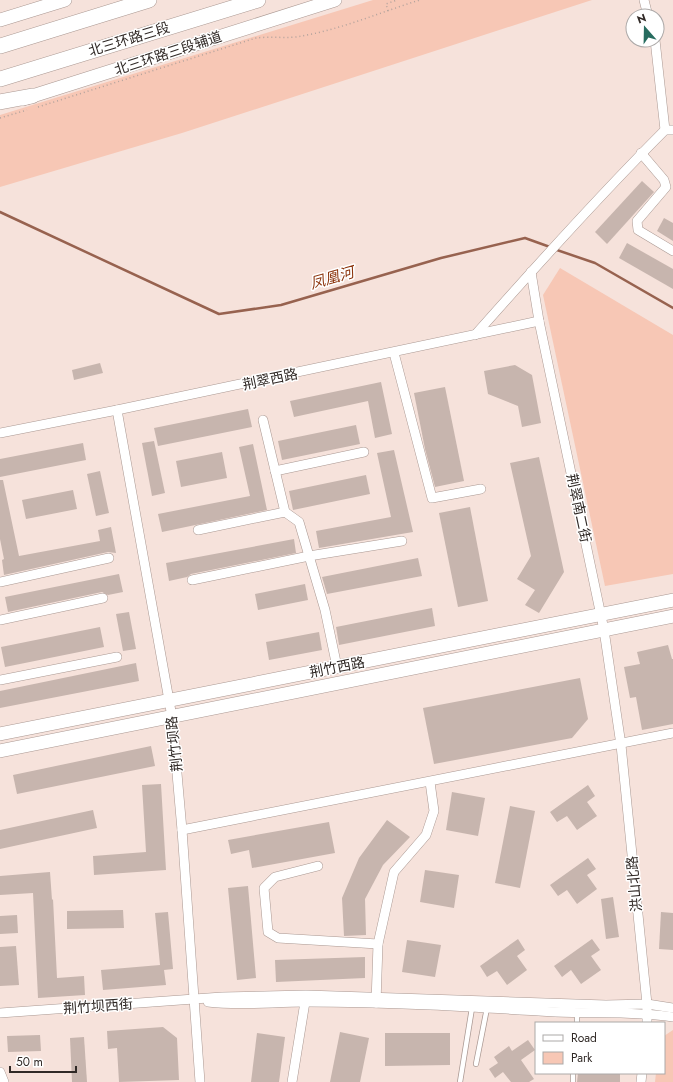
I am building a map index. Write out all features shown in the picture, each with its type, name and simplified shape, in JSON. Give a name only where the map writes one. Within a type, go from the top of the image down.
[{"type":"highway","points":[[0,46],[149,0]]},
{"type":"highway","name":"北三环路三段","points":[[0,79],[258,0]]},
{"type":"highway","points":[[0,102],[34,104]]},
{"type":"main road","points":[[0,20],[65,0]]},
{"type":"main road","name":"北三环路三段辅道","points":[[0,106],[34,104],[335,0]]},
{"type":"main road","name":"荆竹西路","points":[[0,734],[673,600]]},
{"type":"main road","name":"荆竹西路","points":[[0,750],[172,717],[673,616]]},
{"type":"street","points":[[476,335],[546,255],[641,153],[669,130],[656,48]]},
{"type":"street","points":[[641,153],[664,180],[666,186],[637,221],[638,230],[673,251]]},
{"type":"street","name":"荆翠南二街","points":[[531,272],[538,321],[602,614],[621,745]]},
{"type":"street","name":"荆翠西路","points":[[0,433],[394,353],[538,321]]},
{"type":"street","points":[[394,353],[432,498],[480,489]]},
{"type":"street","name":"荆竹坝路","points":[[117,410],[172,717],[182,830],[200,1082]]},
{"type":"street","points":[[263,420],[285,512],[299,522],[325,610],[337,668]]},
{"type":"street","points":[[275,471],[364,452]]},
{"type":"street","points":[[198,530],[285,512]]},
{"type":"street","points":[[192,580],[309,556],[402,541]]},
{"type":"street","points":[[0,582],[108,558]]},
{"type":"street","points":[[0,620],[103,598]]},
{"type":"street","points":[[0,680],[117,657]]},
{"type":"street","points":[[182,830],[621,745],[673,733]]},
{"type":"street","name":"洪山北路","points":[[621,745],[647,1009],[647,1022]]},
{"type":"street","points":[[376,1001],[378,944],[394,872],[426,835],[434,812],[430,782]]},
{"type":"street","points":[[318,866],[275,877],[264,888],[268,932],[278,938],[378,944]]},
{"type":"street","points":[[195,1000],[222,997],[306,995],[472,1008],[577,1013],[673,1008]]},
{"type":"street","points":[[195,1000],[224,1004],[376,1001],[598,1005],[647,1009],[673,1017]]},
{"type":"street","name":"荆竹坝西街","points":[[0,1012],[195,1000]]},
{"type":"street","points":[[292,1082],[305,1002]]},
{"type":"street","points":[[0,1072],[4,1082]]},
{"type":"lane","points":[[460,1082],[472,1008]]},
{"type":"lane","points":[[476,1064],[487,1008]]},
{"type":"lane","points":[[577,1013],[577,1022]]},
{"type":"path","points":[[388,10],[386,4],[397,0]]},
{"type":"path","points":[[0,118],[34,104],[256,38],[273,36],[300,37],[319,33],[420,0]]},
{"type":"green space","points":[[373,0],[592,0],[182,133],[0,187],[0,115]]},
{"type":"green space","points":[[560,268],[673,335],[673,574],[605,586],[543,295]]},
{"type":"green space","points":[[673,1030],[673,1082],[655,1082],[656,1074],[665,1074],[665,1035]]},
{"type":"building","points":[[642,181],[654,192],[607,244],[595,232]]},
{"type":"building","points":[[664,218],[673,223],[673,241],[657,231]]},
{"type":"building","points":[[627,243],[673,269],[673,289],[619,258]]},
{"type":"building","points":[[100,363],[103,373],[74,380],[72,370]]},
{"type":"building","points":[[515,365],[532,375],[541,423],[522,427],[518,406],[488,394],[484,371]]},
{"type":"building","points":[[381,382],[392,434],[375,438],[368,401],[294,417],[290,401]]},
{"type":"building","points":[[445,387],[464,481],[435,487],[425,449],[414,393]]},
{"type":"building","points":[[248,409],[252,427],[158,446],[154,428]]},
{"type":"building","points":[[356,425],[360,444],[282,460],[278,441]]},
{"type":"building","points":[[154,441],[165,493],[152,496],[142,443]]},
{"type":"building","points":[[83,443],[86,460],[0,477],[0,459]]},
{"type":"building","points":[[253,444],[267,510],[162,532],[158,514],[250,496],[239,447]]},
{"type":"building","points":[[394,450],[413,532],[319,548],[316,531],[391,517],[377,453]]},
{"type":"building","points":[[222,452],[227,478],[181,487],[176,461]]},
{"type":"building","points":[[539,457],[564,572],[539,613],[525,605],[535,590],[517,579],[531,556],[510,463]]},
{"type":"building","points":[[100,471],[109,513],[96,516],[87,474]]},
{"type":"building","points":[[366,475],[370,494],[293,510],[289,491]]},
{"type":"building","points":[[0,480],[3,480],[19,556],[100,541],[98,530],[111,527],[116,553],[108,552],[4,575],[2,560],[4,559],[0,539]]},
{"type":"building","points":[[73,490],[77,509],[26,519],[22,500]]},
{"type":"building","points":[[470,507],[488,601],[458,607],[439,513]]},
{"type":"building","points":[[294,539],[296,553],[191,574],[187,577],[169,581],[166,563]]},
{"type":"building","points":[[418,558],[422,576],[327,594],[322,577]]},
{"type":"building","points":[[119,574],[123,592],[108,595],[102,592],[8,612],[5,597]]},
{"type":"building","points":[[305,584],[308,600],[258,610],[255,594]]},
{"type":"building","points":[[432,608],[435,626],[339,645],[336,627]]},
{"type":"building","points":[[129,612],[136,649],[123,651],[116,614]]},
{"type":"building","points":[[100,627],[104,647],[5,667],[1,647]]},
{"type":"building","points":[[319,632],[322,650],[269,660],[266,642]]},
{"type":"building","points":[[668,645],[673,659],[673,724],[642,730],[636,697],[630,698],[624,667],[640,664],[637,652]]},
{"type":"building","points":[[136,663],[139,681],[0,708],[0,691]]},
{"type":"building","points":[[580,678],[588,719],[572,738],[434,764],[423,708]]},
{"type":"building","points":[[151,746],[155,766],[17,794],[13,775]]},
{"type":"building","points":[[161,784],[166,870],[94,875],[93,856],[146,852],[142,785]]},
{"type":"building","points":[[588,785],[595,796],[587,802],[597,816],[577,830],[567,816],[557,822],[550,812]]},
{"type":"building","points":[[452,792],[485,798],[478,836],[446,830]]},
{"type":"building","points":[[510,806],[535,811],[520,888],[495,883]]},
{"type":"building","points":[[93,810],[97,828],[0,849],[0,830]]},
{"type":"building","points":[[387,820],[410,837],[383,865],[365,899],[366,935],[344,936],[342,898],[359,858]]},
{"type":"building","points":[[329,822],[335,853],[252,868],[249,850],[231,854],[228,840]]},
{"type":"building","points":[[588,858],[596,869],[587,875],[597,889],[577,904],[567,890],[558,896],[550,885]]},
{"type":"building","points":[[425,870],[459,875],[454,908],[420,902]]},
{"type":"building","points":[[50,872],[52,900],[53,899],[57,978],[84,976],[85,995],[38,998],[33,893],[0,895],[0,876]]},
{"type":"building","points":[[248,886],[256,978],[237,980],[228,888]]},
{"type":"building","points":[[613,897],[619,937],[606,939],[601,899]]},
{"type":"building","points":[[123,910],[124,928],[67,929],[67,911]]},
{"type":"building","points":[[168,912],[173,969],[164,970],[166,985],[103,990],[101,970],[160,965],[155,913]]},
{"type":"building","points":[[661,912],[673,913],[673,950],[659,949]]},
{"type":"building","points":[[17,915],[18,933],[0,934],[0,916]]},
{"type":"building","points":[[518,939],[525,950],[517,956],[527,970],[507,985],[497,971],[487,977],[480,966]]},
{"type":"building","points":[[592,939],[600,950],[591,956],[601,970],[581,984],[571,970],[562,977],[554,966]]},
{"type":"building","points":[[407,940],[441,945],[435,977],[402,972]]},
{"type":"building","points":[[16,946],[19,985],[0,986],[0,947]]},
{"type":"building","points":[[365,957],[365,978],[276,982],[275,960]]},
{"type":"building","points":[[163,1027],[177,1038],[179,1080],[119,1082],[117,1048],[108,1049],[107,1031]]},
{"type":"building","points":[[340,1032],[369,1038],[360,1082],[330,1082]]},
{"type":"building","points":[[257,1033],[285,1037],[279,1082],[251,1082]]},
{"type":"building","points":[[385,1033],[450,1033],[450,1065],[385,1066]]},
{"type":"building","points":[[40,1035],[41,1051],[8,1052],[7,1036]]},
{"type":"building","points":[[84,1037],[87,1082],[72,1082],[70,1038]]},
{"type":"building","points":[[528,1040],[535,1050],[521,1060],[534,1079],[529,1082],[511,1082],[503,1072],[495,1078],[489,1069],[498,1063],[494,1057],[509,1046],[512,1051]]},
{"type":"building","points":[[578,1074],[620,1074],[620,1082],[577,1082]]},
{"type":"waterway","name":"凤凰河","points":[[0,212],[219,314],[281,305],[441,258],[525,238],[550,247]]},
{"type":"waterway","name":"凤凰河","points":[[554,249],[595,263],[673,308]]}]
